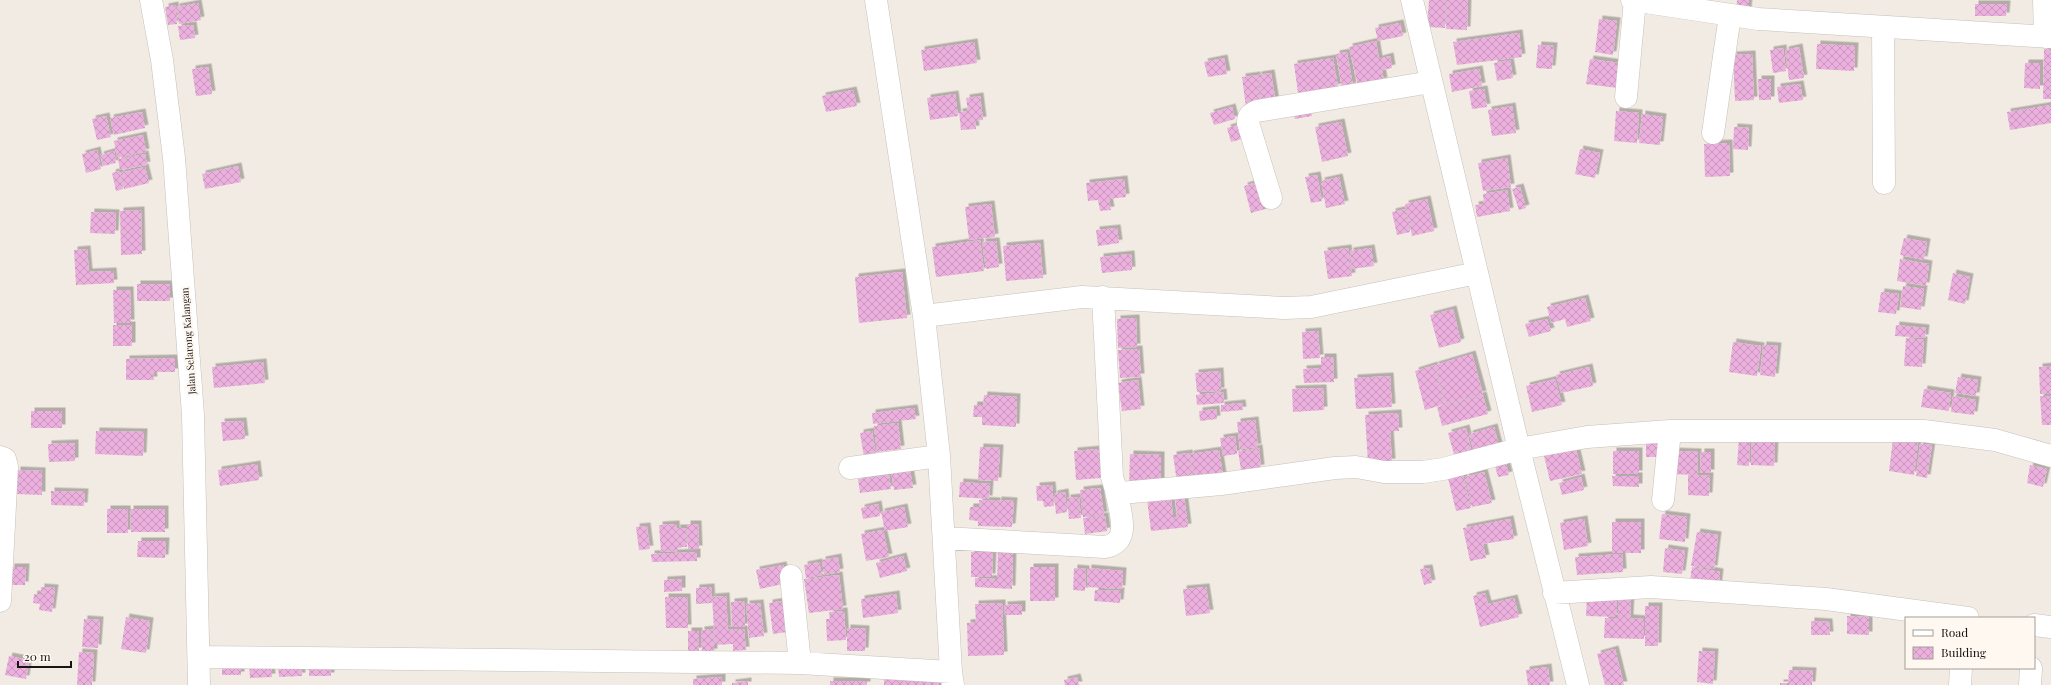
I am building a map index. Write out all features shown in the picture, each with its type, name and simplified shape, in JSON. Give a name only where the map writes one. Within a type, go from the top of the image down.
[{"type":"street","name":"Jalan Selarong Kalangan","points":[[151,0],[162,60],[174,158],[193,407],[199,685]]},
{"type":"street","points":[[198,657],[800,663],[952,678],[939,456],[924,316],[876,0]]},
{"type":"street","points":[[1412,0],[1519,449],[1578,685]]},
{"type":"street","points":[[1626,97],[1633,0],[1672,3],[1758,19],[2048,37],[2044,0]]},
{"type":"street","points":[[1713,133],[1730,15]]},
{"type":"street","points":[[1883,27],[1884,183]]},
{"type":"street","points":[[1271,198],[1248,123],[1248,117],[1251,114],[1257,111],[1431,82]]},
{"type":"street","points":[[924,316],[1082,297],[1284,308],[1311,307],[1477,273]]},
{"type":"street","points":[[944,538],[1105,547],[1114,546],[1121,539],[1123,532],[1116,490],[1112,477],[1103,297]]},
{"type":"street","points":[[1116,490],[1126,494],[1221,484],[1336,468],[1356,467],[1384,472],[1423,472],[1443,469],[1519,449],[1587,437],[1670,431],[1924,431],[1995,440],[2051,456]]},
{"type":"street","points":[[1663,500],[1670,431]]},
{"type":"street","points":[[850,468],[939,456]]},
{"type":"street","points":[[0,457],[6,462],[7,467],[0,601]]},
{"type":"street","points":[[791,576],[800,663]]},
{"type":"street","points":[[1554,593],[1651,587],[1734,594],[1826,598],[1957,617]]},
{"type":"street","points":[[1960,685],[1961,669]]},
{"type":"street","points":[[2030,685],[2031,669]]},
{"type":"building","points":[[1429,0],[1446,0],[1445,28],[1427,27]]},
{"type":"building","points":[[1447,0],[1468,0],[1467,30],[1446,29]]},
{"type":"building","points":[[1737,0],[1749,0],[1748,13],[1736,12]]},
{"type":"building","points":[[198,3],[201,20],[179,24],[176,7]]},
{"type":"building","points":[[1975,4],[2007,4],[2006,16],[1975,16]]},
{"type":"building","points":[[175,5],[177,24],[168,25],[165,7]]},
{"type":"building","points":[[1599,19],[1617,21],[1613,55],[1595,52]]},
{"type":"building","points":[[1400,23],[1403,36],[1378,41],[1375,28]]},
{"type":"building","points":[[193,25],[195,38],[180,40],[178,26]]},
{"type":"building","points":[[1519,33],[1522,57],[1457,65],[1453,42]]},
{"type":"building","points":[[1376,41],[1379,59],[1390,56],[1392,68],[1382,70],[1384,81],[1358,86],[1349,47]]},
{"type":"building","points":[[974,42],[977,63],[924,71],[921,50]]},
{"type":"building","points":[[1817,44],[1855,46],[1854,71],[1816,69]]},
{"type":"building","points":[[1538,45],[1554,46],[1552,69],[1536,68]]},
{"type":"building","points":[[1799,47],[1804,78],[1789,80],[1785,50]]},
{"type":"building","points":[[1783,48],[1786,71],[1773,73],[1770,50]]},
{"type":"building","points":[[2044,49],[2051,50],[2051,99],[2043,99]]},
{"type":"building","points":[[1347,52],[1353,86],[1342,88],[1336,54]]},
{"type":"building","points":[[1752,54],[1754,100],[1735,101],[1733,55]]},
{"type":"building","points":[[1224,58],[1227,74],[1208,77],[1204,62]]},
{"type":"building","points":[[1333,58],[1338,87],[1298,93],[1294,64]]},
{"type":"building","points":[[1590,59],[1620,63],[1617,88],[1586,84]]},
{"type":"building","points":[[1510,60],[1513,78],[1497,81],[1494,63]]},
{"type":"building","points":[[2025,63],[2040,63],[2040,89],[2024,88]]},
{"type":"building","points":[[208,67],[212,94],[196,96],[192,69]]},
{"type":"building","points":[[1479,69],[1482,86],[1452,92],[1449,74]]},
{"type":"building","points":[[1271,73],[1276,103],[1263,105],[1258,75]]},
{"type":"building","points":[[1257,75],[1262,106],[1246,108],[1242,77]]},
{"type":"building","points":[[1758,79],[1771,79],[1771,100],[1759,100]]},
{"type":"building","points":[[1800,84],[1803,100],[1779,103],[1777,87]]},
{"type":"building","points":[[1484,89],[1487,107],[1472,109],[1469,91]]},
{"type":"building","points":[[853,90],[857,106],[826,112],[822,96]]},
{"type":"building","points":[[955,94],[958,116],[930,120],[927,98]]},
{"type":"building","points":[[980,96],[983,120],[975,121],[976,129],[961,130],[959,112],[968,111],[966,98]]},
{"type":"building","points":[[1310,105],[1312,116],[1295,119],[1293,109]]},
{"type":"building","points":[[2051,105],[2051,123],[2010,130],[2007,112]]},
{"type":"building","points":[[1512,106],[1516,133],[1492,136],[1488,110]]},
{"type":"building","points":[[1232,107],[1235,119],[1214,125],[1210,113]]},
{"type":"building","points":[[1616,111],[1639,113],[1637,143],[1614,141]]},
{"type":"building","points":[[142,112],[145,128],[114,135],[110,118]]},
{"type":"building","points":[[1642,114],[1663,117],[1660,145],[1639,143]]},
{"type":"building","points":[[106,116],[111,137],[97,140],[92,119]]},
{"type":"building","points":[[1341,122],[1348,156],[1322,162],[1315,127]]},
{"type":"building","points":[[1245,123],[1249,137],[1231,142],[1227,128]]},
{"type":"building","points":[[1734,127],[1749,128],[1748,150],[1733,149]]},
{"type":"building","points":[[143,135],[146,152],[117,158],[114,141]]},
{"type":"building","points":[[1729,143],[1730,176],[1705,177],[1704,144]]},
{"type":"building","points":[[1580,149],[1600,153],[1595,178],[1575,174]]},
{"type":"building","points":[[97,150],[101,169],[86,173],[82,154]]},
{"type":"building","points":[[114,151],[116,163],[103,166],[100,155]]},
{"type":"building","points":[[145,154],[147,165],[120,170],[118,159]]},
{"type":"building","points":[[1507,158],[1511,187],[1483,191],[1478,163]]},
{"type":"building","points":[[238,166],[241,182],[205,189],[202,174]]},
{"type":"building","points":[[145,167],[149,183],[124,189],[120,173]]},
{"type":"building","points":[[119,171],[123,189],[116,191],[112,173]]},
{"type":"building","points":[[1317,175],[1322,201],[1311,203],[1305,177]]},
{"type":"building","points":[[1339,177],[1345,204],[1326,208],[1321,181]]},
{"type":"building","points":[[1124,179],[1126,197],[1109,199],[1111,210],[1100,211],[1098,200],[1088,201],[1086,183]]},
{"type":"building","points":[[1261,181],[1269,208],[1251,213],[1244,186]]},
{"type":"building","points":[[1520,187],[1526,208],[1519,210],[1512,189]]},
{"type":"building","points":[[1507,190],[1510,211],[1477,217],[1475,205],[1484,204],[1483,194]]},
{"type":"building","points":[[1427,199],[1434,231],[1412,236],[1405,204]]},
{"type":"building","points":[[991,204],[995,237],[969,240],[965,207]]},
{"type":"building","points":[[1405,209],[1410,232],[1397,235],[1392,212]]},
{"type":"building","points":[[141,210],[142,254],[121,255],[120,211]]},
{"type":"building","points":[[91,212],[116,213],[115,234],[90,233]]},
{"type":"building","points":[[1117,228],[1119,243],[1098,246],[1096,230]]},
{"type":"building","points":[[1904,238],[1927,242],[1924,260],[1900,255]]},
{"type":"building","points":[[980,240],[984,271],[936,277],[932,247]]},
{"type":"building","points":[[996,241],[999,267],[986,269],[982,242]]},
{"type":"building","points":[[1040,243],[1043,278],[1006,281],[1003,246]]},
{"type":"building","points":[[1348,248],[1352,276],[1328,279],[1324,251]]},
{"type":"building","points":[[1371,248],[1374,266],[1352,269],[1350,251]]},
{"type":"building","points":[[87,249],[89,272],[113,271],[114,283],[76,285],[74,250]]},
{"type":"building","points":[[1131,254],[1132,270],[1102,273],[1100,257]]},
{"type":"building","points":[[1900,259],[1929,264],[1926,286],[1897,281]]},
{"type":"building","points":[[902,272],[907,318],[859,323],[855,277]]},
{"type":"building","points":[[1953,273],[1970,277],[1965,304],[1948,300]]},
{"type":"building","points":[[137,284],[170,284],[170,301],[137,301]]},
{"type":"building","points":[[1903,286],[1924,289],[1921,310],[1900,307]]},
{"type":"building","points":[[113,290],[130,290],[131,323],[114,323]]},
{"type":"building","points":[[1881,292],[1899,294],[1896,314],[1878,312]]},
{"type":"building","points":[[1585,298],[1591,321],[1567,327],[1565,319],[1551,323],[1547,307]]},
{"type":"building","points":[[1453,309],[1461,342],[1439,348],[1430,315]]},
{"type":"building","points":[[1136,318],[1137,347],[1118,348],[1117,319]]},
{"type":"building","points":[[1547,319],[1551,331],[1529,337],[1525,324]]},
{"type":"building","points":[[113,325],[132,325],[132,346],[113,346]]},
{"type":"building","points":[[1896,325],[1926,328],[1925,338],[1895,336]]},
{"type":"building","points":[[1318,331],[1320,358],[1303,359],[1302,332]]},
{"type":"building","points":[[1906,338],[1924,340],[1922,367],[1904,366]]},
{"type":"building","points":[[1733,342],[1761,346],[1757,376],[1729,372]]},
{"type":"building","points":[[1763,345],[1778,346],[1775,377],[1760,375]]},
{"type":"building","points":[[1139,349],[1141,377],[1120,378],[1118,350]]},
{"type":"building","points":[[1472,354],[1483,394],[1446,404],[1435,365]]},
{"type":"building","points":[[1321,357],[1333,357],[1334,382],[1304,383],[1303,369],[1321,368]]},
{"type":"building","points":[[175,358],[175,372],[153,372],[154,380],[126,380],[126,359]]},
{"type":"building","points":[[263,362],[265,383],[214,388],[212,367]]},
{"type":"building","points":[[1434,365],[1445,404],[1425,410],[1415,371]]},
{"type":"building","points":[[2051,366],[2051,394],[2040,394],[2039,367]]},
{"type":"building","points":[[1589,367],[1593,386],[1561,393],[1556,375]]},
{"type":"building","points":[[1220,371],[1221,391],[1197,392],[1195,373]]},
{"type":"building","points":[[1390,376],[1392,407],[1356,409],[1354,378]]},
{"type":"building","points":[[1958,377],[1978,380],[1976,396],[1955,393]]},
{"type":"building","points":[[1555,379],[1562,405],[1532,412],[1526,386]]},
{"type":"building","points":[[1138,380],[1141,409],[1122,411],[1118,383]]},
{"type":"building","points":[[1323,388],[1324,410],[1293,412],[1292,389]]},
{"type":"building","points":[[1924,389],[1951,393],[1949,411],[1921,407]]},
{"type":"building","points":[[1223,392],[1224,403],[1197,405],[1196,395]]},
{"type":"building","points":[[984,395],[1017,397],[1016,427],[982,425],[982,417],[973,417],[974,405],[983,405]]},
{"type":"building","points":[[1483,395],[1488,414],[1442,426],[1437,407]]},
{"type":"building","points":[[1953,396],[1976,400],[1974,415],[1951,412]]},
{"type":"building","points":[[2040,396],[2051,396],[2051,425],[2042,425]]},
{"type":"building","points":[[1242,403],[1243,410],[1221,412],[1221,405]]},
{"type":"building","points":[[914,408],[916,419],[873,424],[872,413]]},
{"type":"building","points":[[1216,409],[1217,419],[1200,421],[1199,411]]},
{"type":"building","points":[[31,411],[62,411],[62,428],[31,428]]},
{"type":"building","points":[[1398,413],[1399,431],[1390,431],[1392,462],[1368,463],[1365,415]]},
{"type":"building","points":[[1255,420],[1258,447],[1240,449],[1237,422]]},
{"type":"building","points":[[243,421],[245,439],[223,441],[221,422]]},
{"type":"building","points":[[898,423],[901,449],[877,452],[874,426]]},
{"type":"building","points":[[1494,427],[1499,446],[1474,452],[1469,434]]},
{"type":"building","points":[[1466,428],[1472,453],[1455,458],[1448,433]]},
{"type":"building","points":[[96,431],[144,432],[143,456],[95,454]]},
{"type":"building","points":[[872,431],[876,455],[864,457],[860,433]]},
{"type":"building","points":[[1235,436],[1237,454],[1223,456],[1220,438]]},
{"type":"building","points":[[1646,436],[1664,436],[1665,457],[1646,457]]},
{"type":"building","points":[[1739,438],[1750,439],[1749,466],[1737,465]]},
{"type":"building","points":[[1893,439],[1918,443],[1914,475],[1889,471]]},
{"type":"building","points":[[1752,440],[1775,442],[1774,466],[1751,465]]},
{"type":"building","points":[[75,443],[75,461],[49,462],[48,444]]},
{"type":"building","points":[[1920,444],[1932,445],[1927,478],[1916,476]]},
{"type":"building","points":[[980,447],[1000,448],[998,481],[978,480]]},
{"type":"building","points":[[1259,448],[1261,468],[1241,470],[1238,451]]},
{"type":"building","points":[[1098,449],[1099,456],[1108,456],[1109,470],[1101,471],[1101,478],[1076,480],[1074,451]]},
{"type":"building","points":[[1576,449],[1582,474],[1550,481],[1544,456]]},
{"type":"building","points":[[1219,450],[1223,476],[1194,480],[1190,454]]},
{"type":"building","points":[[1613,451],[1639,451],[1639,474],[1613,474]]},
{"type":"building","points":[[1671,451],[1698,452],[1697,475],[1670,474]]},
{"type":"building","points":[[1701,452],[1711,452],[1711,473],[1700,473]]},
{"type":"building","points":[[1189,453],[1193,480],[1177,482],[1173,455]]},
{"type":"building","points":[[1130,454],[1161,455],[1161,485],[1129,484]]},
{"type":"building","points":[[1505,460],[1509,475],[1498,477],[1494,462]]},
{"type":"building","points":[[257,464],[259,480],[220,486],[218,470]]},
{"type":"building","points":[[909,464],[913,488],[894,490],[890,466]]},
{"type":"building","points":[[2030,465],[2047,469],[2043,487],[2027,483]]},
{"type":"building","points":[[17,470],[42,471],[42,495],[16,494]]},
{"type":"building","points":[[1462,471],[1471,508],[1456,511],[1447,474]]},
{"type":"building","points":[[1484,472],[1492,503],[1472,507],[1465,477]]},
{"type":"building","points":[[889,475],[891,489],[860,493],[858,479]]},
{"type":"building","points":[[1688,475],[1710,476],[1709,496],[1688,495]]},
{"type":"building","points":[[1612,476],[1639,476],[1639,487],[1613,486]]},
{"type":"building","points":[[1581,477],[1584,490],[1562,495],[1559,483]]},
{"type":"building","points":[[960,482],[990,484],[989,499],[959,497]]},
{"type":"building","points":[[1052,485],[1054,506],[1044,507],[1043,501],[1037,501],[1036,486]]},
{"type":"building","points":[[1100,488],[1104,515],[1083,517],[1080,490]]},
{"type":"building","points":[[51,491],[85,492],[84,506],[51,505]]},
{"type":"building","points":[[1065,492],[1067,512],[1056,514],[1054,494]]},
{"type":"building","points":[[1184,495],[1188,527],[1151,531],[1147,499],[1171,496],[1173,517],[1177,517],[1175,496]]},
{"type":"building","points":[[1079,497],[1081,518],[1069,519],[1067,498]]},
{"type":"building","points":[[979,500],[997,501],[997,514],[998,500],[1014,501],[1012,527],[978,526],[978,521],[969,520],[970,507],[979,507]]},
{"type":"building","points":[[878,504],[880,516],[863,519],[861,508]]},
{"type":"building","points":[[904,507],[908,527],[885,531],[881,512]]},
{"type":"building","points":[[107,509],[127,509],[128,533],[107,533]]},
{"type":"building","points":[[130,509],[165,509],[165,532],[131,532]]},
{"type":"building","points":[[1662,514],[1687,517],[1685,542],[1659,539]]},
{"type":"building","points":[[1105,516],[1107,531],[1085,534],[1083,518]]},
{"type":"building","points":[[1510,519],[1514,539],[1483,544],[1486,558],[1470,561],[1463,528]]},
{"type":"building","points":[[1584,519],[1588,546],[1564,550],[1560,523]]},
{"type":"building","points":[[1612,522],[1641,522],[1641,553],[1612,553]]},
{"type":"building","points":[[676,524],[678,551],[661,552],[659,525]]},
{"type":"building","points":[[687,524],[698,524],[699,549],[688,549]]},
{"type":"building","points":[[647,526],[650,549],[639,550],[636,527]]},
{"type":"building","points":[[677,528],[686,528],[687,547],[678,547]]},
{"type":"building","points":[[883,530],[889,557],[866,561],[861,534]]},
{"type":"building","points":[[1697,532],[1718,535],[1714,569],[1691,566]]},
{"type":"building","points":[[138,541],[166,541],[165,558],[137,557]]},
{"type":"building","points":[[1665,548],[1685,551],[1682,574],[1663,572]]},
{"type":"building","points":[[998,551],[1013,552],[1012,589],[975,587],[975,578],[997,579]]},
{"type":"building","points":[[697,552],[697,561],[652,562],[651,554]]},
{"type":"building","points":[[971,552],[993,552],[992,577],[971,577]]},
{"type":"building","points":[[1622,554],[1623,572],[1577,575],[1575,557]]},
{"type":"building","points":[[903,556],[907,571],[880,578],[876,563]]},
{"type":"building","points":[[838,557],[840,572],[824,575],[822,560]]},
{"type":"building","points":[[819,562],[822,575],[806,578],[804,565]]},
{"type":"building","points":[[783,565],[787,583],[760,589],[756,570]]},
{"type":"building","points":[[11,567],[26,567],[25,585],[10,585]]},
{"type":"building","points":[[1030,567],[1055,567],[1055,601],[1030,601]]},
{"type":"building","points":[[1692,567],[1720,572],[1718,591],[1689,586]]},
{"type":"building","points":[[1074,568],[1086,569],[1085,591],[1073,590]]},
{"type":"building","points":[[1088,568],[1123,571],[1122,589],[1087,587]]},
{"type":"building","points":[[1429,568],[1432,583],[1424,585],[1420,569]]},
{"type":"building","points":[[839,575],[843,609],[809,613],[804,579]]},
{"type":"building","points":[[682,579],[682,591],[664,592],[664,580]]},
{"type":"building","points":[[41,587],[55,588],[52,612],[39,610],[40,604],[33,603],[34,594],[41,595]]},
{"type":"building","points":[[711,587],[712,603],[696,604],[696,588]]},
{"type":"building","points":[[1206,587],[1210,613],[1186,616],[1183,589]]},
{"type":"building","points":[[1095,590],[1121,591],[1120,603],[1094,601]]},
{"type":"building","points":[[1485,593],[1488,604],[1514,598],[1519,617],[1480,627],[1473,596]]},
{"type":"building","points":[[896,594],[898,613],[863,618],[861,599]]},
{"type":"building","points":[[726,596],[728,629],[714,630],[712,597]]},
{"type":"building","points":[[1587,596],[1617,597],[1617,617],[1586,616]]},
{"type":"building","points":[[1618,596],[1631,597],[1630,618],[1644,619],[1644,639],[1604,638],[1605,618],[1618,618]]},
{"type":"building","points":[[665,597],[687,597],[688,628],[666,628]]},
{"type":"building","points":[[789,600],[794,631],[773,634],[769,603]]},
{"type":"building","points":[[744,601],[745,627],[732,627],[731,602]]},
{"type":"building","points":[[760,603],[764,636],[749,638],[746,604]]},
{"type":"building","points":[[1002,603],[1004,655],[968,656],[967,623],[976,622],[975,604]]},
{"type":"building","points":[[1022,604],[1022,615],[1005,615],[1004,605]]},
{"type":"building","points":[[1645,606],[1659,606],[1658,646],[1645,646]]},
{"type":"building","points":[[844,611],[846,640],[827,641],[826,619],[830,619],[829,612]]},
{"type":"building","points":[[1847,616],[1869,617],[1869,635],[1847,634]]},
{"type":"building","points":[[126,617],[150,621],[146,653],[121,649]]},
{"type":"building","points":[[84,619],[100,620],[98,648],[82,647]]},
{"type":"building","points":[[1811,621],[1829,622],[1830,635],[1811,635]]},
{"type":"building","points":[[847,628],[866,629],[865,651],[847,651]]},
{"type":"building","points":[[713,629],[714,652],[702,653],[701,630]]},
{"type":"building","points":[[744,629],[746,650],[733,651],[733,644],[715,645],[714,630]]},
{"type":"building","points":[[688,631],[699,631],[699,651],[688,651]]},
{"type":"building","points":[[1615,649],[1624,685],[1605,685],[1597,654]]},
{"type":"building","points":[[1699,651],[1715,652],[1713,684],[1697,682]]},
{"type":"building","points":[[79,652],[94,653],[92,685],[77,685]]},
{"type":"building","points":[[9,656],[29,660],[26,679],[5,675]]},
{"type":"building","points":[[271,663],[272,677],[250,678],[249,664]]},
{"type":"building","points":[[222,664],[241,665],[241,675],[222,675]]},
{"type":"building","points":[[301,665],[302,676],[279,677],[278,666]]},
{"type":"building","points":[[309,666],[331,666],[331,676],[309,676]]},
{"type":"building","points":[[1548,667],[1550,685],[1528,685],[1526,670]]},
{"type":"building","points":[[1789,670],[1813,671],[1812,685],[1780,685],[1780,683],[1788,683]]},
{"type":"building","points":[[884,676],[942,681],[941,685],[884,685]]},
{"type":"building","points":[[722,677],[722,685],[693,685],[693,679]]},
{"type":"building","points":[[1077,677],[1079,685],[1065,685],[1064,680]]},
{"type":"building","points":[[748,681],[748,685],[732,685],[732,683]]},
{"type":"building","points":[[830,681],[867,681],[867,685],[830,685]]}]
